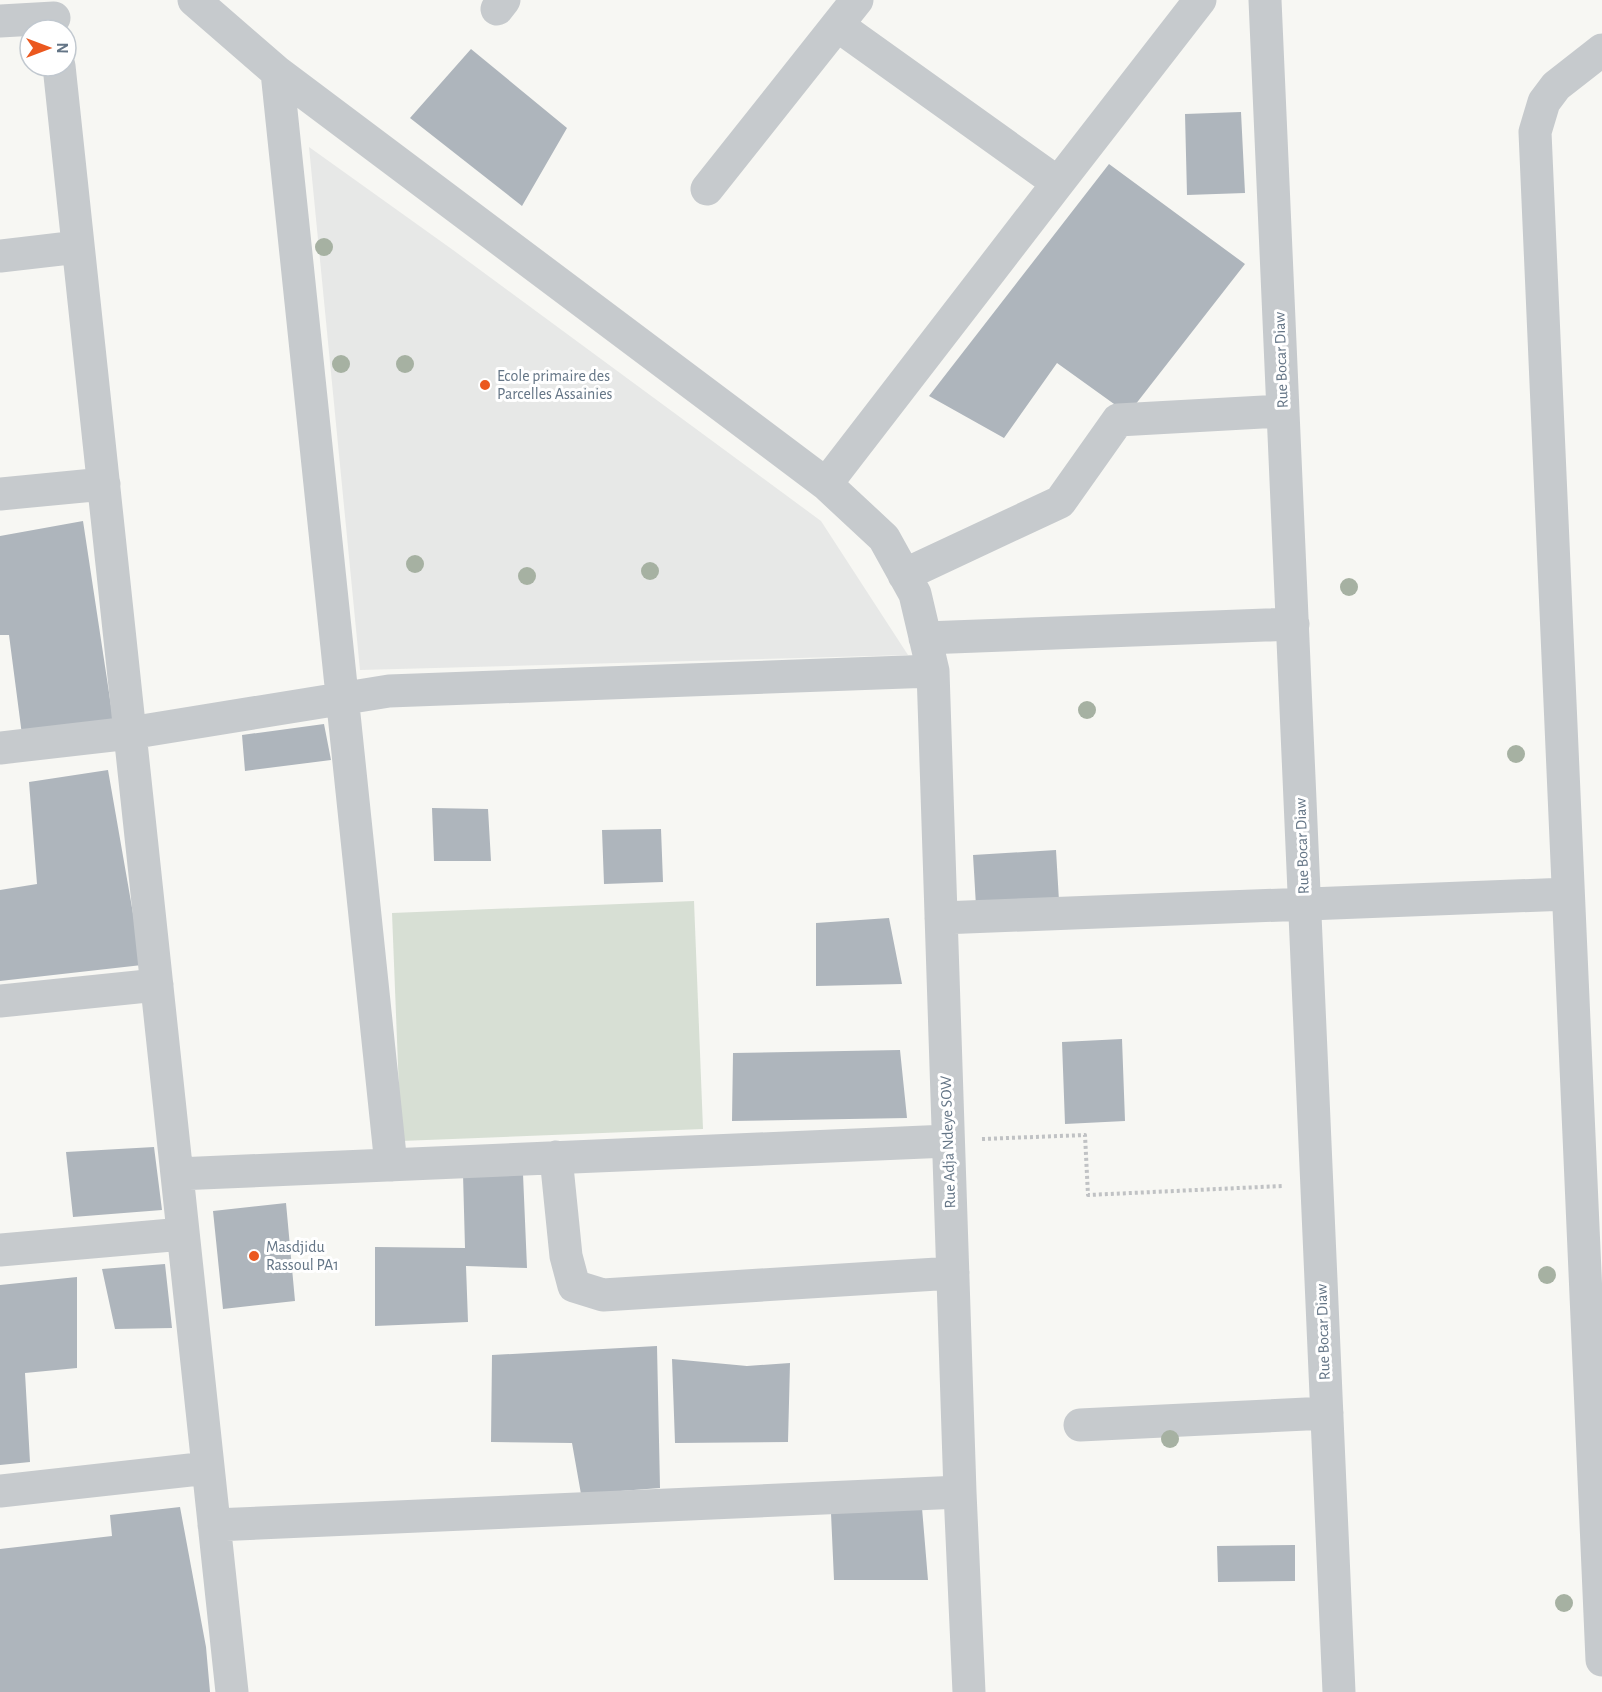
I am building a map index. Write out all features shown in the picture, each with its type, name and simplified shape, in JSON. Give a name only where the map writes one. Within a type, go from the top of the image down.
[{"type":"street","points":[[826,484],[1200,0]]},
{"type":"street","name":"Rue Bocar Diaw","points":[[1265,0],[1339,1692]]},
{"type":"street","name":"Rue Adja Ndeye SOW","points":[[209,4],[277,72],[826,484],[884,538],[909,585],[933,671],[960,1492],[969,1692]]},
{"type":"street","points":[[707,189],[847,12],[1058,183]]},
{"type":"street","points":[[0,21],[54,16]]},
{"type":"street","points":[[1602,50],[1556,86],[1544,102],[1535,132],[1602,1660]]},
{"type":"street","points":[[277,72],[392,1165]]},
{"type":"street","points":[[60,78],[232,1692]]},
{"type":"street","points":[[0,256],[78,247]]},
{"type":"street","points":[[909,585],[1060,502],[1118,420],[1283,411]]},
{"type":"street","points":[[0,494],[104,484]]},
{"type":"street","points":[[925,638],[1293,624]]},
{"type":"street","points":[[0,748],[130,733],[389,691],[933,671]]},
{"type":"street","points":[[941,918],[1568,894]]},
{"type":"street","points":[[0,1001],[157,985]]},
{"type":"street","points":[[177,1174],[948,1141]]},
{"type":"street","points":[[556,1158],[566,1256],[574,1286],[603,1295],[953,1274]]},
{"type":"street","points":[[0,1250],[183,1234]]},
{"type":"street","points":[[1080,1425],[1326,1413]]},
{"type":"street","points":[[0,1491],[208,1468]]},
{"type":"street","points":[[214,1525],[960,1492]]},
{"type":"path","points":[[948,1141],[1085,1134],[1088,1195],[1317,1185]]},
{"type":"shaded area","name":"Ecole primaire des Parcelles Assainies","points":[[309,147],[821,521],[908,655],[360,670]]},
{"type":"shaded area","points":[[694,901],[703,1129],[401,1141],[392,913]]},
{"type":"building","points":[[471,49],[567,128],[522,206],[410,118]]},
{"type":"building","points":[[1241,112],[1245,193],[1187,195],[1185,114]]},
{"type":"building","points":[[1109,164],[1245,264],[1128,414],[1057,363],[1004,438],[929,396]]},
{"type":"building","points":[[83,521],[113,719],[22,735],[9,635],[0,635],[0,536]]},
{"type":"building","points":[[324,724],[331,760],[245,771],[242,735]]},
{"type":"building","points":[[108,770],[142,965],[0,981],[0,890],[37,884],[29,782]]},
{"type":"building","points":[[432,808],[488,809],[491,861],[434,861]]},
{"type":"building","points":[[661,829],[663,882],[604,884],[602,830]]},
{"type":"building","points":[[1056,850],[1059,901],[976,906],[973,855]]},
{"type":"building","points":[[889,918],[902,984],[816,986],[816,923]]},
{"type":"building","points":[[1122,1039],[1125,1121],[1065,1124],[1062,1042]]},
{"type":"building","points":[[900,1050],[907,1118],[732,1121],[733,1053]]},
{"type":"building","points":[[154,1147],[162,1210],[73,1217],[66,1152]]},
{"type":"building","points":[[463,1174],[523,1174],[527,1268],[466,1266],[468,1322],[375,1326],[375,1247],[465,1248]]},
{"type":"building","name":"Masdjidu Rassoul PA1","points":[[286,1203],[295,1301],[223,1309],[213,1211]]},
{"type":"building","points":[[165,1264],[172,1328],[115,1329],[102,1269]]},
{"type":"building","points":[[77,1277],[77,1368],[25,1373],[30,1462],[0,1465],[0,1285]]},
{"type":"building","points":[[657,1346],[660,1488],[581,1494],[572,1443],[491,1442],[492,1355]]},
{"type":"building","points":[[672,1359],[747,1366],[790,1363],[788,1442],[675,1443]]},
{"type":"building","points":[[180,1507],[206,1647],[210,1692],[0,1692],[0,1549],[112,1536],[110,1515]]},
{"type":"building","points":[[922,1508],[928,1580],[834,1580],[831,1513]]},
{"type":"building","points":[[1295,1545],[1295,1581],[1218,1582],[1217,1546]]},
{"type":"place","name":"Ecole primaire des Parcelles Assainies","points":[[485,385]]},
{"type":"place","name":"Masdjidu Rassoul PA1","points":[[254,1256]]}]
